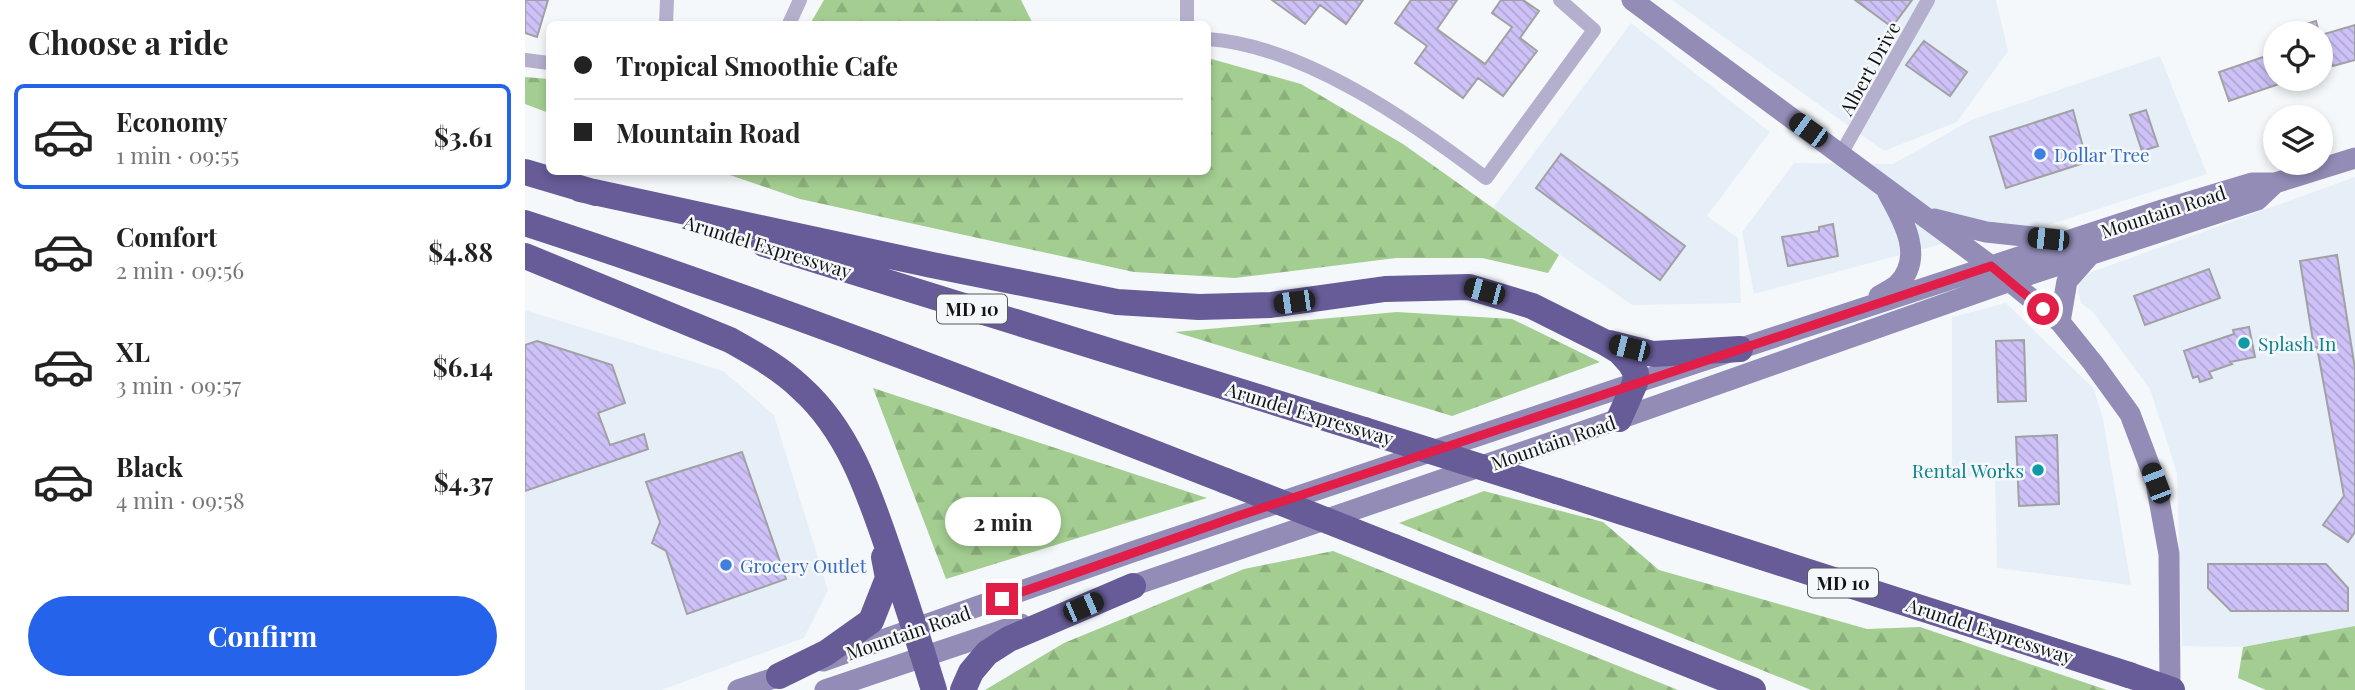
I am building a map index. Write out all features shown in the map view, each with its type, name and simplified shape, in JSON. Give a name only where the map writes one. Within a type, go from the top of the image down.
[{"type":"highway","name":"Arundel Expressway","points":[[525,172],[1364,430],[2171,690]]},
{"type":"highway","points":[[580,189],[1117,302],[1199,307],[1271,305],[1385,289],[1469,287],[1532,306],[1604,342],[1630,363],[1636,373],[1635,383],[1619,419]]},
{"type":"highway","points":[[525,223],[893,351],[1746,687]]},
{"type":"highway","points":[[525,256],[730,340],[780,371],[803,389],[837,430],[860,470],[929,655],[945,690]]},
{"type":"highway","points":[[1604,342],[1653,354],[1739,349]]},
{"type":"highway","points":[[779,676],[826,653],[871,621],[888,578],[876,513]]},
{"type":"highway","points":[[963,690],[971,672],[987,653],[1009,639],[1133,586]]},
{"type":"highway","points":[[929,655],[933,690]]},
{"type":"main road","points":[[1632,0],[2010,281],[2060,322],[2113,388],[2130,414],[2156,483],[2169,554],[2171,690]]},
{"type":"main road","name":"Mountain Road","points":[[738,690],[1145,547],[1635,383],[2252,183],[2275,183],[2355,158]]},
{"type":"main road","name":"Mountain Road","points":[[825,690],[1619,419],[2010,281],[2257,200],[2275,183]]},
{"type":"main road","points":[[1858,310],[1899,283],[1911,261],[1907,227],[1883,186]]},
{"type":"main road","points":[[1925,216],[1986,232],[2070,241]]},
{"type":"main road","points":[[2060,322],[2067,281],[2090,255]]},
{"type":"street","points":[[666,21],[667,0]]},
{"type":"street","points":[[790,21],[800,0]]},
{"type":"street","points":[[1187,0],[1187,21]]},
{"type":"street","points":[[1211,39],[1229,40],[1329,76],[1432,137],[1486,178],[1594,30],[1560,0]]},
{"type":"street","name":"Albert Drive","points":[[1841,155],[1928,0]]},
{"type":"street","points":[[525,60],[546,63]]},
{"type":"shaded area","points":[[1672,0],[1996,0],[2008,51],[1957,122],[1884,151]]},
{"type":"shaded area","points":[[1631,23],[1770,132],[1707,216],[1738,238],[1741,303],[1632,305],[1493,208]]},
{"type":"shaded area","points":[[2160,56],[2207,174],[2042,227],[1998,229],[1754,294],[1742,232],[1794,163],[1893,164],[1973,119]]},
{"type":"shaded area","points":[[2355,177],[2355,626],[2243,647],[2182,646],[2177,473],[2150,389],[2093,312],[2081,303],[2079,284],[2089,273]]},
{"type":"shaded area","points":[[2006,303],[2094,389],[2103,419],[2131,585],[1997,568],[1995,479],[1952,475],[1952,317]]},
{"type":"shaded area","points":[[525,310],[723,371],[774,415],[828,590],[804,638],[661,690],[525,690]]},
{"type":"green space","points":[[824,0],[1021,0],[1032,21],[812,21]]},
{"type":"green space","points":[[1211,59],[1301,84],[1403,144],[1559,255],[1548,273],[1482,258],[1396,258],[1235,278],[1134,272],[800,199],[730,175],[1211,175]]},
{"type":"green space","points":[[525,77],[546,79],[546,112],[525,104]]},
{"type":"green space","points":[[1397,312],[1512,319],[1600,362],[1452,416],[1175,332]]},
{"type":"green space","points":[[873,388],[1207,498],[946,579]]},
{"type":"green space","points":[[1484,491],[1603,522],[1659,570],[1867,629],[1920,627],[2107,690],[1811,690],[1399,523]]},
{"type":"green space","points":[[1333,551],[1678,690],[985,690],[1064,643],[1244,569]]},
{"type":"green space","points":[[2355,626],[2355,690],[2266,690],[2238,678],[2243,647]]},
{"type":"building","points":[[525,0],[548,0],[537,37],[525,33]]},
{"type":"building","points":[[1272,0],[1363,0],[1346,24],[1320,5],[1305,24]]},
{"type":"building","points":[[1411,0],[1457,0],[1437,29],[1485,64],[1512,27],[1492,13],[1501,0],[1523,0],[1539,11],[1520,38],[1537,51],[1503,96],[1478,78],[1463,98],[1415,63],[1427,46],[1395,23]]},
{"type":"building","points":[[1855,0],[1912,0],[1892,27]]},
{"type":"building","points":[[2355,25],[2355,60],[2333,66],[2333,31]]},
{"type":"building","points":[[1924,41],[1967,72],[1950,96],[1906,65]]},
{"type":"building","points":[[2263,57],[2263,89],[2229,101],[2219,72]]},
{"type":"building","name":"Dollar Tree","points":[[2073,110],[2087,162],[2006,188],[1990,137]]},
{"type":"building","points":[[2146,110],[2158,146],[2142,151],[2130,115]]},
{"type":"building","points":[[1561,154],[1685,246],[1660,280],[1536,188]]},
{"type":"building","points":[[1833,224],[1838,256],[1788,266],[1782,237],[1819,231],[1819,227]]},
{"type":"building","points":[[2337,255],[2355,369],[2355,532],[2348,542],[2323,525],[2344,496],[2300,261]]},
{"type":"building","points":[[2209,269],[2220,298],[2145,325],[2134,296]]},
{"type":"building","points":[[2249,327],[2255,357],[2230,362],[2232,364],[2209,372],[2212,378],[2200,382],[2198,376],[2193,378],[2184,351],[2234,334],[2233,330]]},
{"type":"building","points":[[2024,340],[2026,401],[1998,402],[1996,341]]},
{"type":"building","points":[[537,341],[612,365],[625,403],[598,413],[610,445],[644,434],[648,449],[525,491],[525,345]]},
{"type":"building","name":"Rental Works","points":[[2057,435],[2059,504],[2019,506],[2016,437]]},
{"type":"building","points":[[742,452],[786,579],[687,614],[666,551],[652,543],[660,522],[646,482]]},
{"type":"building","points":[[2208,564],[2326,564],[2348,588],[2348,611],[2231,611],[2208,588]]},
{"type":"place","name":"Dollar Tree","points":[[2040,154]]},
{"type":"place","name":"Splash In","points":[[2244,343]]},
{"type":"place","name":"Rental Works","points":[[2038,470]]},
{"type":"place","name":"Grocery Outlet","points":[[726,565]]},
{"type":"route","points":[[1002,599],[1238,516],[1991,266],[2043,309]]}]
